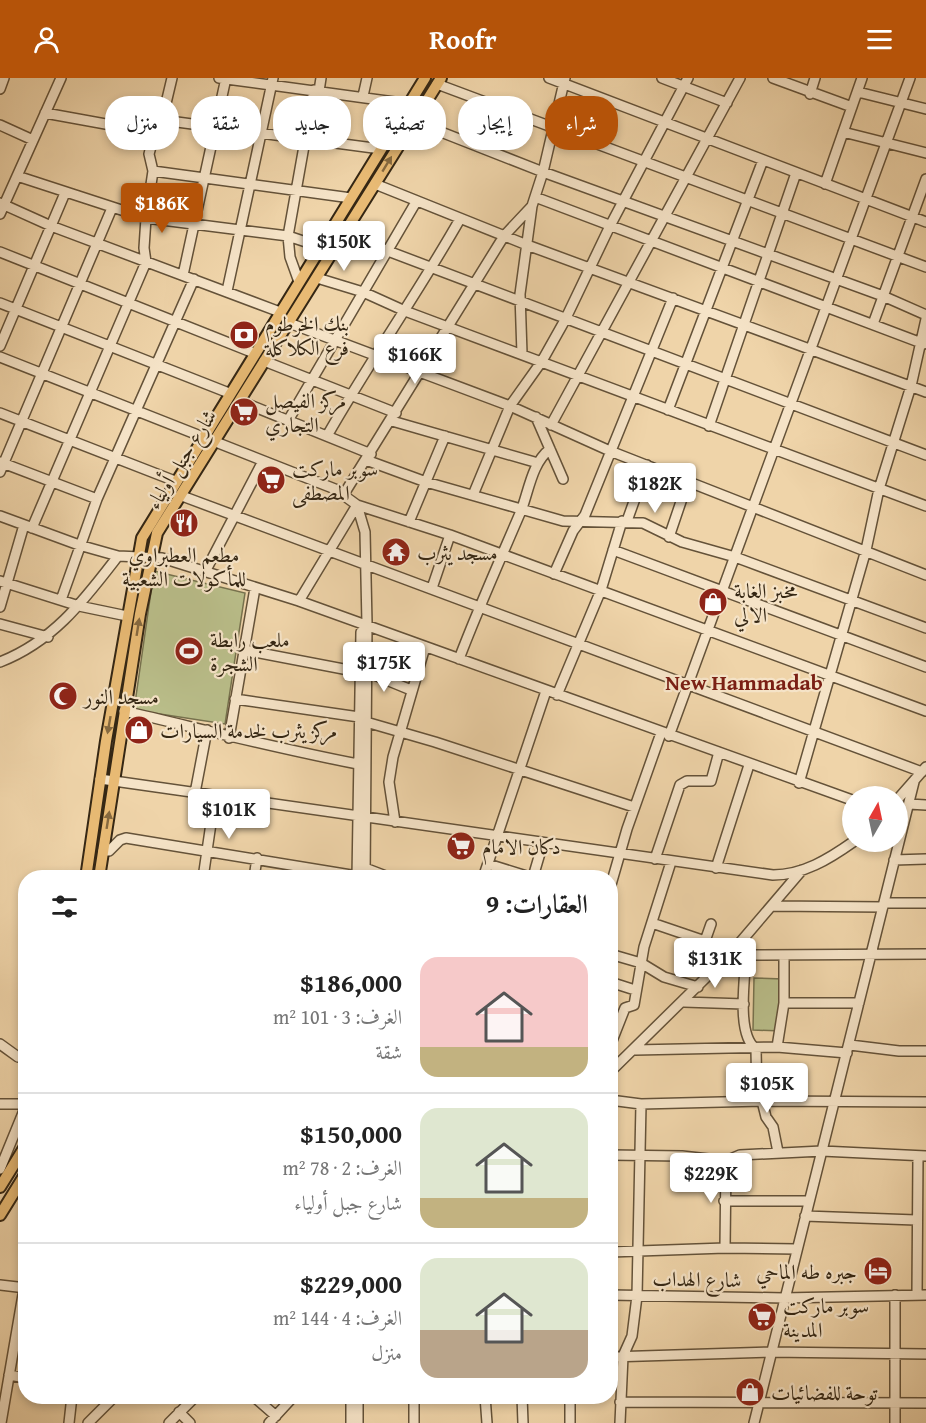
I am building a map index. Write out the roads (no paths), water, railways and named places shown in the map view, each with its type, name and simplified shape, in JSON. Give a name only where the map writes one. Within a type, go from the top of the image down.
[{"type":"main road","name":"شارع جبل أولياء","points":[[414,96],[425,78]]},
{"type":"main road","name":"شارع جبل أولياء","points":[[429,96],[439,81]]},
{"type":"main road","name":"شارع جبل أولياء","points":[[87,870],[100,779],[142,538],[254,352],[380,150]]},
{"type":"main road","name":"شارع جبل أولياء","points":[[100,870],[124,711],[156,533],[216,442],[396,150]]},
{"type":"main road","points":[[0,1187],[18,1158]]},
{"type":"main road","points":[[0,1215],[18,1186]]},
{"type":"street","points":[[0,89],[4,78]]},
{"type":"street","points":[[61,78],[18,176],[1,207],[280,312]]},
{"type":"street","points":[[167,96],[172,78]]},
{"type":"street","points":[[221,96],[224,78],[273,82],[363,96],[367,78]]},
{"type":"street","points":[[314,96],[321,78]]},
{"type":"street","points":[[549,78],[565,81],[664,123],[926,222]]},
{"type":"street","points":[[662,78],[685,82],[727,103]]},
{"type":"street","points":[[551,425],[740,78]]},
{"type":"street","points":[[773,78],[810,94],[852,107]]},
{"type":"street","points":[[810,94],[815,78]]},
{"type":"street","points":[[825,184],[862,78]]},
{"type":"street","points":[[615,870],[634,807],[688,683],[910,78]]},
{"type":"street","points":[[439,81],[545,122]]},
{"type":"street","points":[[562,96],[565,81]]},
{"type":"street","points":[[273,82],[261,132],[273,134]]},
{"type":"street","points":[[473,495],[510,406],[542,362],[565,320],[622,202],[685,82]]},
{"type":"street","points":[[858,92],[926,109]]},
{"type":"street","points":[[45,113],[105,124]]},
{"type":"street","points":[[0,125],[33,140]]},
{"type":"street","points":[[843,132],[926,153]]},
{"type":"street","points":[[446,134],[622,202],[883,296],[926,317],[923,344],[879,489],[866,550],[799,783]]},
{"type":"street","points":[[0,607],[3,582],[28,526],[52,482],[146,262],[144,248],[146,218],[153,171],[149,154],[150,150]]},
{"type":"street","points":[[183,275],[210,150]]},
{"type":"street","points":[[227,291],[258,150]]},
{"type":"street","points":[[299,282],[290,257],[288,236],[302,150]]},
{"type":"street","points":[[522,354],[520,294],[534,201],[549,150]]},
{"type":"street","points":[[615,150],[684,178],[926,267]]},
{"type":"street","points":[[668,410],[687,366],[763,160]]},
{"type":"street","points":[[153,171],[351,198]]},
{"type":"street","points":[[709,426],[795,173]]},
{"type":"street","points":[[18,176],[146,218],[288,236],[321,247]]},
{"type":"street","points":[[873,324],[926,179]]},
{"type":"street","points":[[375,184],[527,245],[926,392]]},
{"type":"street","points":[[0,346],[65,193]]},
{"type":"street","points":[[534,201],[651,241],[923,344]]},
{"type":"street","points":[[344,494],[422,373],[504,236],[534,201]]},
{"type":"street","points":[[289,419],[416,202]]},
{"type":"street","points":[[97,500],[52,482],[1,466],[112,208]]},
{"type":"street","points":[[327,436],[374,355],[405,311],[460,219]]},
{"type":"street","points":[[343,234],[926,455]]},
{"type":"street","points":[[0,252],[254,352]]},
{"type":"street","points":[[316,278],[363,292],[405,311],[926,506]]},
{"type":"street","points":[[61,600],[97,500],[194,279]]},
{"type":"street","points":[[554,574],[573,531],[581,522],[673,298]]},
{"type":"street","points":[[0,303],[229,393]]},
{"type":"street","points":[[289,322],[510,406],[610,451],[926,574]]},
{"type":"street","points":[[0,357],[344,494],[357,505],[601,590],[707,632],[926,711]]},
{"type":"street","points":[[264,362],[350,395],[394,417],[445,436],[538,463]]},
{"type":"street","points":[[240,401],[289,419],[426,482],[563,520],[643,523],[669,537],[735,557],[926,628]]},
{"type":"street","points":[[0,413],[175,481]]},
{"type":"street","points":[[536,417],[563,479]]},
{"type":"street","points":[[409,522],[445,436]]},
{"type":"street","points":[[459,659],[478,606],[522,508],[538,463],[550,449]]},
{"type":"street","points":[[205,572],[254,483],[263,461]]},
{"type":"street","points":[[557,695],[601,590],[613,550],[647,465]]},
{"type":"street","points":[[669,537],[688,481]]},
{"type":"street","points":[[182,496],[814,731],[924,769],[908,788]]},
{"type":"street","points":[[299,601],[357,505]]},
{"type":"street","points":[[357,505],[365,532],[366,603],[361,870]]},
{"type":"street","points":[[0,516],[79,545],[118,556],[138,558],[151,556],[365,623],[425,647],[842,797]]},
{"type":"street","points":[[432,588],[450,536]]},
{"type":"street","points":[[613,550],[926,667]]},
{"type":"street","points":[[0,662],[29,650],[48,637],[79,606],[118,556]]},
{"type":"street","points":[[3,582],[79,606],[127,616]]},
{"type":"street","points":[[229,738],[255,588]]},
{"type":"street","points":[[0,624],[48,637]]},
{"type":"street","points":[[395,822],[389,782],[399,732],[425,647]]},
{"type":"street","points":[[244,650],[363,672],[411,690]]},
{"type":"street","points":[[486,870],[517,770],[546,691]]},
{"type":"street","points":[[236,699],[363,720],[634,807]]},
{"type":"street","points":[[124,711],[207,730],[229,738],[358,764]]},
{"type":"street","points":[[362,818],[358,764],[363,720]]},
{"type":"street","points":[[195,793],[207,730]]},
{"type":"street","points":[[656,859],[680,785],[687,781],[711,781],[719,752]]},
{"type":"street","points":[[716,868],[749,765]]},
{"type":"street","points":[[100,779],[772,875],[802,870],[828,859],[842,849]]},
{"type":"street","points":[[914,782],[909,804],[926,805]]},
{"type":"street","points":[[204,870],[215,796]]},
{"type":"street","points":[[103,851],[109,851],[126,838],[330,870]]},
{"type":"street","points":[[535,870],[543,843]]},
{"type":"street","points":[[754,1423],[796,1249],[849,1049],[895,852]]},
{"type":"street","points":[[255,870],[257,858]]},
{"type":"street","points":[[894,860],[926,859]]},
{"type":"street","points":[[618,1026],[625,1008],[634,1005],[636,998],[634,990],[671,862]]},
{"type":"street","points":[[488,864],[509,870]]},
{"type":"street","points":[[618,1065],[684,1002],[732,952],[802,870]]},
{"type":"street","points":[[772,906],[926,903]]},
{"type":"street","points":[[652,923],[746,955],[926,954]]},
{"type":"street","points":[[705,941],[711,924]]},
{"type":"street","points":[[746,955],[744,1004],[746,1039],[756,1049],[760,1101],[773,1127],[778,1152]]},
{"type":"street","points":[[618,956],[641,963],[664,977],[698,987]]},
{"type":"street","points":[[777,1047],[783,1003],[784,956]]},
{"type":"street","points":[[618,985],[634,990]]},
{"type":"street","points":[[684,1002],[744,1004]]},
{"type":"street","points":[[783,1003],[859,1003]]},
{"type":"street","points":[[0,1044],[18,1057]]},
{"type":"street","points":[[635,1050],[777,1047],[926,1051]]},
{"type":"street","points":[[618,1060],[622,1061]]},
{"type":"street","points":[[618,1101],[641,1104],[760,1101],[926,1102]]},
{"type":"street","points":[[0,1104],[18,1104]]},
{"type":"street","points":[[620,1423],[623,1356],[632,1336],[637,1296],[641,1104]]},
{"type":"street","points":[[0,1169],[18,1125]]},
{"type":"street","points":[[618,1155],[639,1154],[726,1161],[740,1155],[778,1152],[822,1151],[922,1156],[916,1220],[922,1295]]},
{"type":"street","points":[[725,1248],[726,1161]]},
{"type":"street","points":[[724,1202],[809,1201]]},
{"type":"street","points":[[805,1216],[916,1220]]},
{"type":"street","points":[[618,1252],[725,1248],[796,1249]]},
{"type":"street","points":[[0,1285],[18,1287]]},
{"type":"street","name":"شارع الهداب","points":[[618,1295],[784,1298],[922,1295]]},
{"type":"street","points":[[895,1295],[895,1423]]},
{"type":"street","points":[[1,1423],[18,1323]]},
{"type":"street","points":[[618,1356],[770,1352],[926,1354]]},
{"type":"street","points":[[9,1375],[18,1377]]},
{"type":"street","points":[[620,1402],[760,1400],[926,1403]]},
{"type":"street","points":[[69,1423],[71,1404]]},
{"type":"street","points":[[88,1423],[107,1404]]},
{"type":"street","points":[[169,1423],[188,1404]]},
{"type":"street","points":[[259,1404],[272,1420],[287,1404]]},
{"type":"street","points":[[351,1404],[351,1423]]},
{"type":"street","points":[[358,1404],[358,1423]]},
{"type":"street","points":[[414,1404],[414,1423]]},
{"type":"street","points":[[486,1404],[487,1423]]},
{"type":"street","points":[[522,1404],[522,1423]]},
{"type":"street","points":[[570,1404],[570,1423]]},
{"type":"street","points":[[179,1412],[190,1423]]},
{"type":"place","name":"بنك الخرطوم فرع الكلاكلة","points":[[244,335]]},
{"type":"place","name":"مركز الفيصل التجاري","points":[[244,412]]},
{"type":"place","name":"سوبر ماركت المصطفى","points":[[271,480]]},
{"type":"place","name":"مطعم العطبراوي للمأكولات الشعبية","points":[[184,523]]},
{"type":"place","name":"مسجد يثرب","points":[[396,552]]},
{"type":"place","name":"مخبز الغابة الالي","points":[[713,602]]},
{"type":"place","name":"ملعب رابطة الشجرة","points":[[189,651]]},
{"type":"place","name":"مسجد النور","points":[[63,696]]},
{"type":"place","name":"مركز يثرب لخدمة السيارات","points":[[139,730]]},
{"type":"place","name":"دكان الامام","points":[[461,846]]},
{"type":"place","name":"جبره طه الماحي","points":[[878,1271]]},
{"type":"place","name":"سوبر ماركت المدينة","points":[[762,1317]]},
{"type":"place","name":"توحة للفضائيات","points":[[750,1392]]},
{"type":"district","name":"New Hammadab","points":[[744,682]]}]
